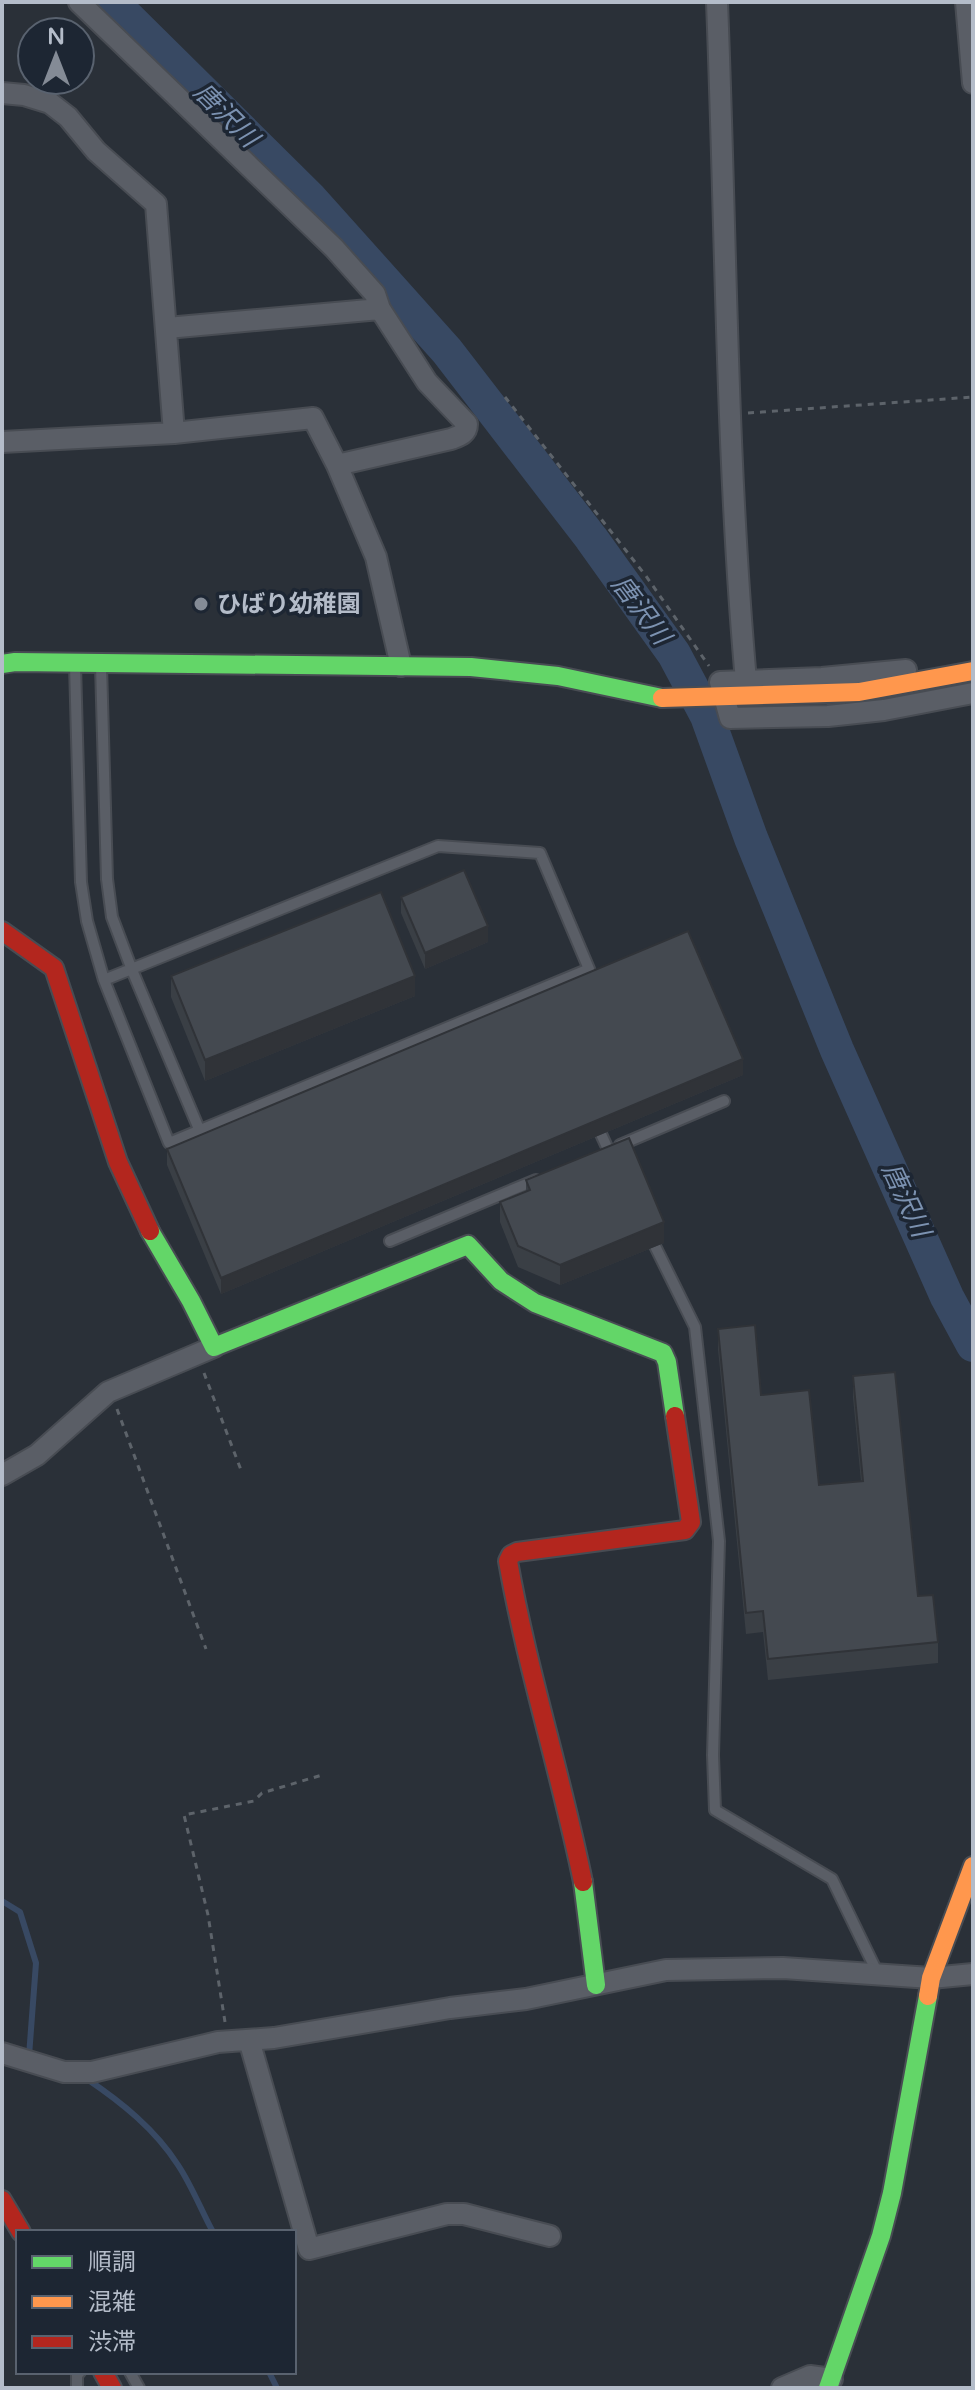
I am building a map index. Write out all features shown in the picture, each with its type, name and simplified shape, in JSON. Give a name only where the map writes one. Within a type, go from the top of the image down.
[{"type":"street","points":[[79,2],[334,248],[375,294],[380,309],[421,375],[465,419],[467,428],[464,433],[451,439],[337,465]]},
{"type":"street","points":[[717,2],[729,414],[738,594],[746,681]]},
{"type":"street","points":[[966,2],[973,83]]},
{"type":"street","points":[[2,93],[24,95],[50,103],[68,117],[96,151],[156,204],[174,433]]},
{"type":"street","points":[[167,328],[380,309]]},
{"type":"street","points":[[2,442],[174,433],[313,418],[337,465],[376,557],[401,666]]},
{"type":"street","points":[[719,692],[746,681],[893,673],[973,658]]},
{"type":"street","points":[[2,664],[471,667],[558,676],[661,698],[719,692],[831,694],[973,671]]},
{"type":"street","points":[[719,692],[730,718],[828,716],[884,710],[973,693]]},
{"type":"street","points":[[2,931],[54,968],[118,1162],[148,1227],[191,1301],[205,1350]]},
{"type":"street","points":[[2,1475],[37,1455],[108,1392],[468,1245],[501,1281],[535,1303],[663,1353],[667,1362],[691,1522],[685,1530],[517,1552],[508,1561],[519,1624],[571,1823],[583,1884],[596,1985]]},
{"type":"street","points":[[782,2388],[810,2376],[830,2383],[881,2236],[892,2193],[931,1978],[973,1866]]},
{"type":"street","points":[[2,2053],[64,2072],[92,2072],[238,2041],[526,1999],[666,1970],[783,1968],[931,1978],[973,1974]]},
{"type":"street","points":[[238,2041],[309,2249],[447,2214],[464,2214],[550,2236]]},
{"type":"street","points":[[2,2200],[20,2230]]},
{"type":"lane","points":[[75,663],[81,882],[94,951],[104,980],[169,1143],[542,993],[589,969],[540,853],[438,846],[104,980]]},
{"type":"lane","points":[[101,663],[107,879],[112,917],[199,1129]]},
{"type":"lane","points":[[593,1156],[724,1101]]},
{"type":"lane","points":[[601,1134],[615,1164]]},
{"type":"lane","points":[[390,1241],[550,1174]]},
{"type":"lane","points":[[655,1246],[695,1327],[719,1541],[713,1755],[715,1810],[832,1879],[878,1974]]},
{"type":"path","points":[[505,397],[646,576],[719,692]]},
{"type":"path","points":[[729,414],[973,397]]},
{"type":"path","points":[[205,1350],[241,1470]]},
{"type":"path","points":[[108,1392],[121,1417],[206,1649]]},
{"type":"path","points":[[238,2041],[184,1815],[254,1801],[262,1793],[322,1775]]},
{"type":"building","points":[[464,870],[488,926],[425,953],[401,897]]},
{"type":"building","points":[[381,892],[415,976],[205,1060],[171,976]]},
{"type":"building","points":[[688,931],[743,1059],[221,1278],[167,1149]]},
{"type":"building","points":[[629,1138],[664,1222],[560,1265],[518,1246],[500,1202],[530,1190],[526,1180]]},
{"type":"building","points":[[755,1325],[761,1395],[809,1390],[819,1485],[863,1481],[853,1376],[895,1372],[918,1596],[933,1595],[938,1642],[768,1659],[763,1611],[746,1613],[718,1329]]},
{"type":"waterway","name":"唐沢川","points":[[112,2],[310,198],[447,351],[591,538],[674,654],[707,716],[751,838],[837,1050],[947,1297],[973,1345]]},
{"type":"waterway","points":[[2,1901],[20,1912],[36,1963],[29,2056]]},
{"type":"waterway","points":[[87,2079],[125,2107],[169,2152],[212,2230]]},
{"type":"waterway","points":[[270,2374],[277,2388]]},
{"type":"traffic: fast","points":[[2,664],[471,667],[558,676],[662,698]]},
{"type":"traffic: fast","points":[[150,1231],[214,1347],[468,1245],[501,1281],[535,1303],[663,1353],[675,1416]]},
{"type":"traffic: fast","points":[[583,1882],[596,1985]]},
{"type":"traffic: fast","points":[[828,2388],[881,2236],[892,2193],[928,1996]]},
{"type":"traffic: slow","points":[[662,698],[859,692],[973,671]]},
{"type":"traffic: slow","points":[[928,1996],[931,1978],[973,1866]]},
{"type":"traffic: jam","points":[[2,931],[54,968],[118,1162],[150,1231]]},
{"type":"traffic: jam","points":[[583,1882],[508,1561],[517,1552],[685,1530],[691,1522],[675,1416]]},
{"type":"traffic: jam","points":[[2,2200],[20,2230]]},
{"type":"traffic: jam","points":[[104,2374],[112,2388]]},
{"type":"place","name":"ひばり幼稚園","points":[[201,604]]}]
